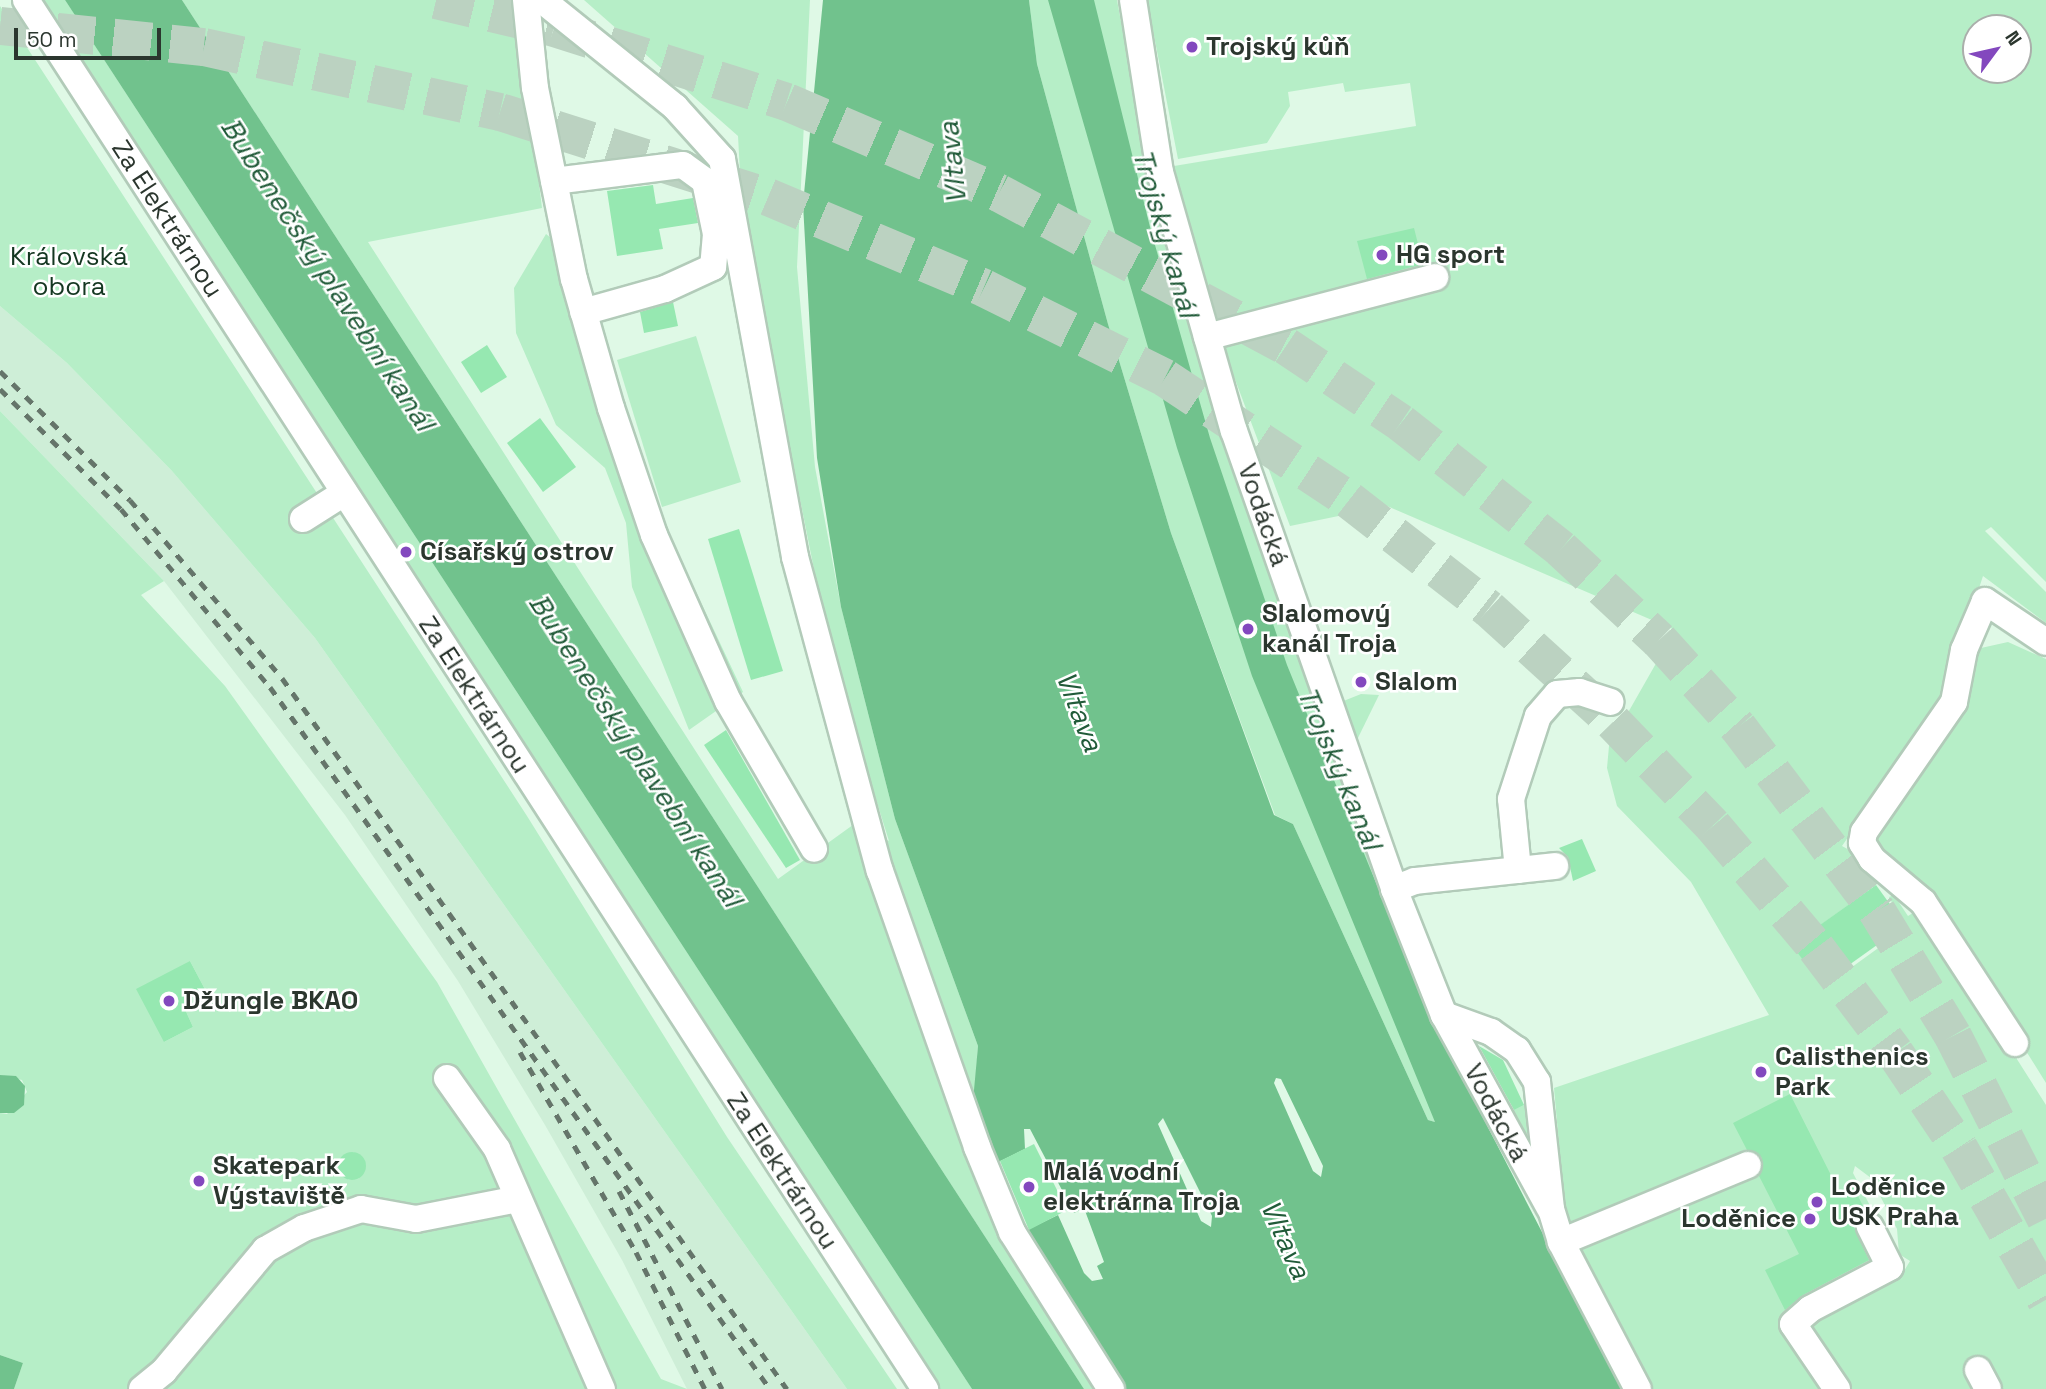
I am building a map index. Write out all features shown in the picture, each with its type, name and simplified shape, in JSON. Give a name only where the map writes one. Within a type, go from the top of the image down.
[{"type":"street","name":"Za Elektrárnou","points":[[26,0],[925,1389]]},
{"type":"street","points":[[526,0],[535,88],[583,312],[654,535],[728,702],[814,849]]},
{"type":"street","points":[[542,0],[675,107],[722,159],[794,557],[880,871],[977,1147],[1012,1231],[1111,1389]]},
{"type":"street","name":"Vodácká","points":[[1133,0],[1160,172],[1234,431],[1394,889],[1444,1015],[1551,1209]]},
{"type":"street","points":[[554,181],[671,164],[694,169],[705,181],[716,234],[713,267],[665,289],[583,312]]},
{"type":"street","points":[[1207,337],[1436,277]]},
{"type":"street","points":[[303,519],[344,493]]},
{"type":"street","points":[[2015,1043],[1923,902],[1872,859],[1862,843],[1864,832],[1954,702],[1964,650],[1985,601],[2046,642]]},
{"type":"street","points":[[1518,870],[1511,799],[1538,716],[1557,694],[1580,692],[1610,702]]},
{"type":"street","points":[[1394,889],[1415,881],[1555,866]]},
{"type":"street","name":"Vodácká","points":[[1444,1015],[1491,1031],[1517,1050],[1537,1083],[1551,1209],[1561,1242],[1638,1389]]},
{"type":"street","points":[[447,1078],[497,1149],[602,1389]]},
{"type":"street","points":[[1561,1242],[1748,1165]]},
{"type":"street","points":[[142,1389],[164,1371],[265,1250],[304,1228],[360,1209],[416,1219],[518,1199]]},
{"type":"street","points":[[1837,1389],[1793,1324],[1810,1309],[1890,1267],[1870,1227]]},
{"type":"shaded area","points":[[0,306],[67,363],[172,471],[315,638],[847,1389],[687,1389],[622,1260],[545,1125],[458,981],[345,815],[164,581],[0,411]]},
{"type":"green space","points":[[39,0],[65,0],[972,1389],[939,1389]]},
{"type":"green space","points":[[182,0],[517,0],[542,208],[368,242],[778,879],[857,822],[889,841],[832,659],[742,210],[738,136],[584,0],[810,0],[797,267],[815,467],[841,607],[895,819],[978,1046],[974,1101],[1021,1233],[1120,1389],[1084,1389]]},
{"type":"green space","name":"Slalomový kanál Troja","points":[[1029,0],[1117,0],[1159,226],[1259,547],[1346,787],[1479,1104],[1435,1122],[1428,1120],[1293,824],[1275,815],[1171,533],[1108,324],[1037,64]]},
{"type":"green space","points":[[1147,0],[2046,0],[2046,582],[1991,527],[1985,531],[2046,592],[2046,623],[1983,576],[1941,703],[1842,846],[1869,861],[1884,879],[1793,945],[1823,988],[1906,928],[1889,897],[1894,895],[1908,916],[1921,908],[2046,1105],[2046,1389],[1645,1389],[1566,1225],[1554,1088],[1769,1015],[1691,882],[1617,806],[1607,768],[1609,746],[1675,630],[1387,506],[1290,526],[1218,334],[1174,166],[1416,126],[1410,83],[1345,92],[1343,83],[1288,92],[1290,106],[1267,143],[1178,159]],"holes":[[[1855,1166],[1871,1178],[1897,1229],[1899,1254],[1910,1261],[1904,1271],[1853,1173]]]},
{"type":"green space","name":"Královská obora","points":[[0,6],[527,816],[727,1137],[897,1389],[847,1389],[315,638],[172,471],[67,363],[0,306]]},
{"type":"green space","points":[[546,234],[582,263],[645,483],[743,692],[689,730],[632,587],[626,523],[605,468],[556,425],[516,333],[514,288]]},
{"type":"green space","points":[[696,336],[741,482],[662,507],[617,360]]},
{"type":"green space","points":[[0,411],[164,581],[141,595],[225,686],[437,982],[661,1379],[687,1389],[14,1389],[23,1363],[0,1355],[0,1113],[7,1114],[27,1092],[22,1080],[0,1075]],"holes":[[[190,961],[208,995],[184,1007],[193,1027],[164,1042]],[[353,1152],[361,1156],[365,1168],[358,1179],[349,1180],[339,1172],[338,1162]]]},
{"type":"green space","points":[[2008,642],[2046,659],[2046,1083],[1921,883],[1879,852],[1874,838],[1981,648]]},
{"type":"green space","points":[[1361,694],[1379,695],[1354,746],[1341,702]]},
{"type":"green space","points":[[1524,1105],[1534,1128],[1524,1135],[1505,1114]]},
{"type":"water","name":"Bubenečský plavební kanál","points":[[65,0],[182,0],[1084,1389],[972,1389]]},
{"type":"water","name":"Vltava","points":[[823,0],[1029,0],[1037,64],[1108,324],[1171,533],[1274,815],[1293,824],[1428,1120],[1435,1122],[1252,676],[1177,448],[1048,0],[1094,0],[1151,231],[1210,438],[1287,665],[1430,1015],[1623,1389],[1120,1389],[1021,1233],[1058,1215],[1084,1273],[1092,1281],[1103,1279],[1097,1266],[1104,1262],[1084,1208],[1074,1213],[1030,1129],[1024,1129],[1025,1149],[992,1165],[973,1101],[978,1046],[895,819],[841,607],[817,458],[803,204]],"holes":[[[1276,1078],[1281,1079],[1323,1166],[1321,1177],[1313,1171],[1274,1083]],[[1163,1118],[1212,1216],[1211,1227],[1201,1221],[1158,1124]]]},
{"type":"water","points":[[0,1075],[16,1076],[25,1086],[24,1105],[14,1113],[0,1113]]},
{"type":"water","points":[[0,1355],[23,1363],[14,1389],[0,1389]]},
{"type":"building","points":[[653,185],[656,204],[693,198],[698,223],[659,229],[663,249],[617,256],[607,191]]},
{"type":"building","points":[[1414,228],[1423,264],[1367,279],[1357,241]]},
{"type":"building","points":[[673,302],[678,326],[644,333],[640,312]]},
{"type":"building","points":[[487,345],[507,377],[481,393],[461,362]]},
{"type":"building","points":[[540,418],[576,467],[543,492],[507,443]]},
{"type":"building","points":[[739,529],[783,671],[751,680],[708,539]]},
{"type":"building","points":[[726,730],[800,860],[786,868],[704,745]]},
{"type":"building","points":[[1582,839],[1596,871],[1573,881],[1568,857],[1559,848]]},
{"type":"building","points":[[1876,885],[1905,925],[1821,985],[1792,945]]},
{"type":"building","name":"Džungle BKAO","points":[[190,961],[208,995],[184,1007],[193,1027],[164,1042],[136,989]]},
{"type":"building","points":[[1479,1046],[1503,1060],[1524,1105],[1514,1110]]},
{"type":"building","name":"Loděnice USK Praha","points":[[1790,1094],[1839,1191],[1852,1184],[1866,1212],[1854,1227],[1869,1260],[1803,1295],[1785,1310],[1765,1270],[1799,1254],[1759,1176],[1762,1158],[1747,1150],[1733,1123]]},
{"type":"building","name":"Malá vodní elektrárna Troja","points":[[1034,1144],[1067,1210],[1029,1230],[1000,1161]]},
{"type":"building","points":[[352,1152],[362,1156],[366,1166],[362,1176],[352,1180],[342,1176],[338,1166],[342,1156]]},
{"type":"tunnel","points":[[436,0],[554,28],[787,102],[999,193],[1286,346],[1401,423],[1561,549],[1659,640],[1738,727],[1877,911],[1953,1036],[2046,1219]]},
{"type":"tunnel","points":[[0,26],[204,47],[500,112],[768,197],[984,288],[1165,378],[1349,500],[1489,609],[1613,722],[1713,826],[1816,948],[1895,1053],[1959,1148],[2046,1300]]},
{"type":"railway","points":[[0,371],[130,500],[282,678],[787,1389]]},
{"type":"railway","points":[[0,389],[121,509],[270,687],[770,1389]]},
{"type":"railway","points":[[520,1052],[636,1252],[705,1389]]},
{"type":"railway","points":[[619,1191],[722,1389]]},
{"type":"place","name":"Trojský kůň","points":[[1192,47]]},
{"type":"place","name":"HG sport","points":[[1382,255]]},
{"type":"place","name":"Císařský ostrov","points":[[406,552]]},
{"type":"place","name":"Slalomový kanál Troja","points":[[1248,629]]},
{"type":"place","name":"Slalom","points":[[1361,682]]},
{"type":"place","name":"Džungle BKAO","points":[[169,1001]]},
{"type":"place","name":"Calisthenics Park","points":[[1761,1072]]},
{"type":"place","name":"Skatepark Výstaviště","points":[[199,1181]]},
{"type":"place","name":"Malá vodní elektrárna Troja","points":[[1029,1187]]},
{"type":"place","name":"Loděnice USK Praha","points":[[1817,1202]]},
{"type":"place","name":"Loděnice","points":[[1810,1219]]},
{"type":"water label","name":"Trojský kanál","points":[[1166,233]]},
{"type":"water label","name":"Trojský kanál","points":[[1340,768]]}]
